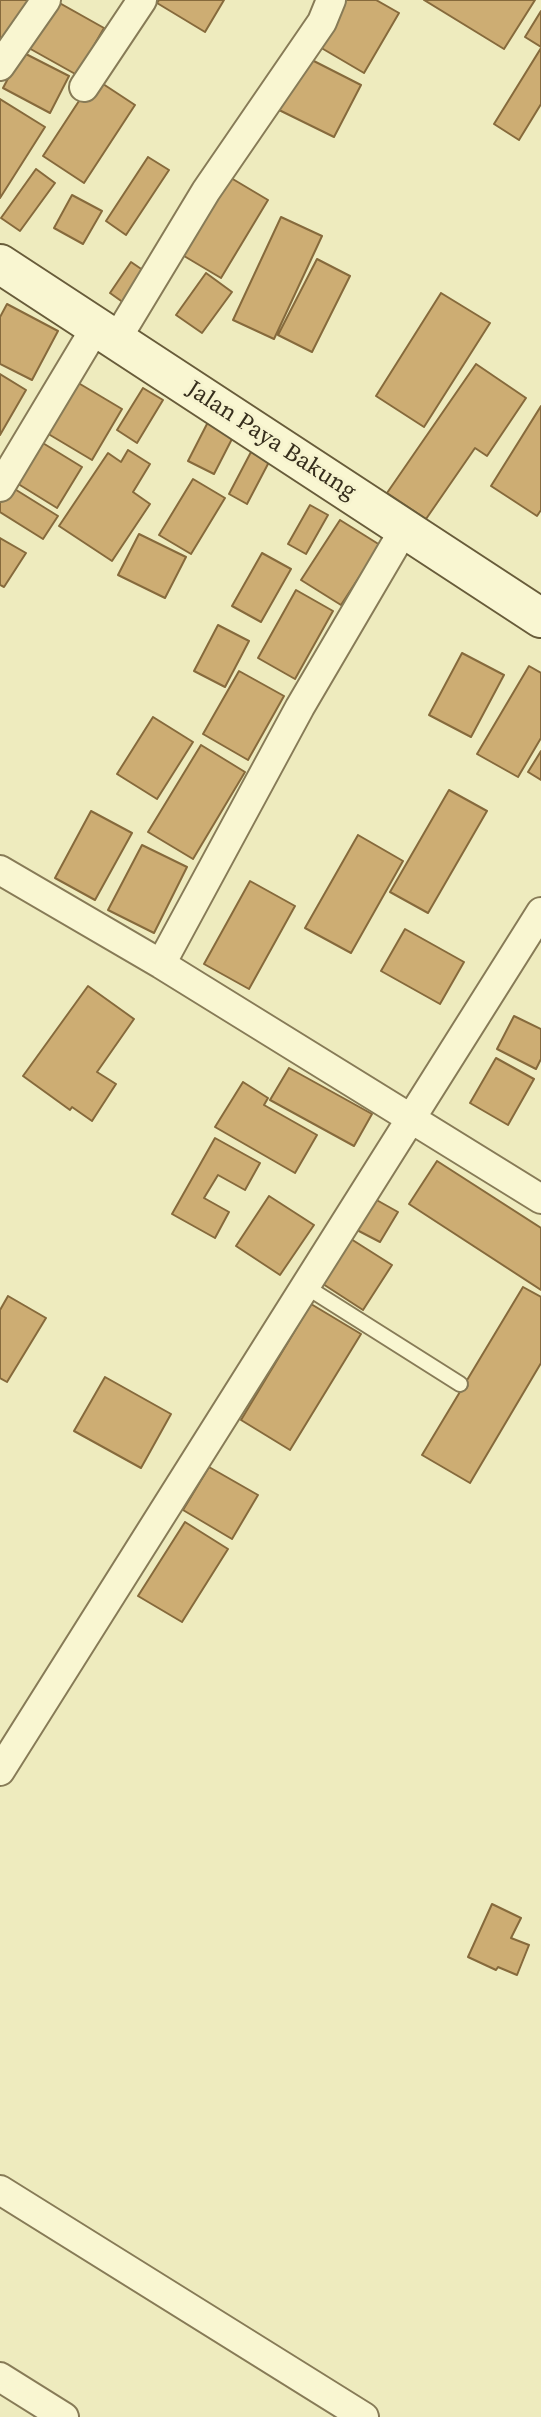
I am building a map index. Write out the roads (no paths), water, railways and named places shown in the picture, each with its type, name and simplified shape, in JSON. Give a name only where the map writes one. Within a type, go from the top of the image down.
[{"type":"main road","name":"Jalan Paya Bakung","points":[[0,264],[541,618]]},
{"type":"street","points":[[0,66],[46,0]]},
{"type":"street","points":[[84,87],[142,0]]},
{"type":"street","points":[[0,487],[323,22],[331,0]]},
{"type":"street","points":[[161,964],[300,707],[405,528]]},
{"type":"street","points":[[0,870],[161,964],[541,1199]]},
{"type":"street","points":[[0,1771],[541,912]]},
{"type":"street","points":[[0,2190],[364,2417]]},
{"type":"street","points":[[0,2377],[64,2417]]},
{"type":"lane","points":[[305,1286],[460,1384]]}]
